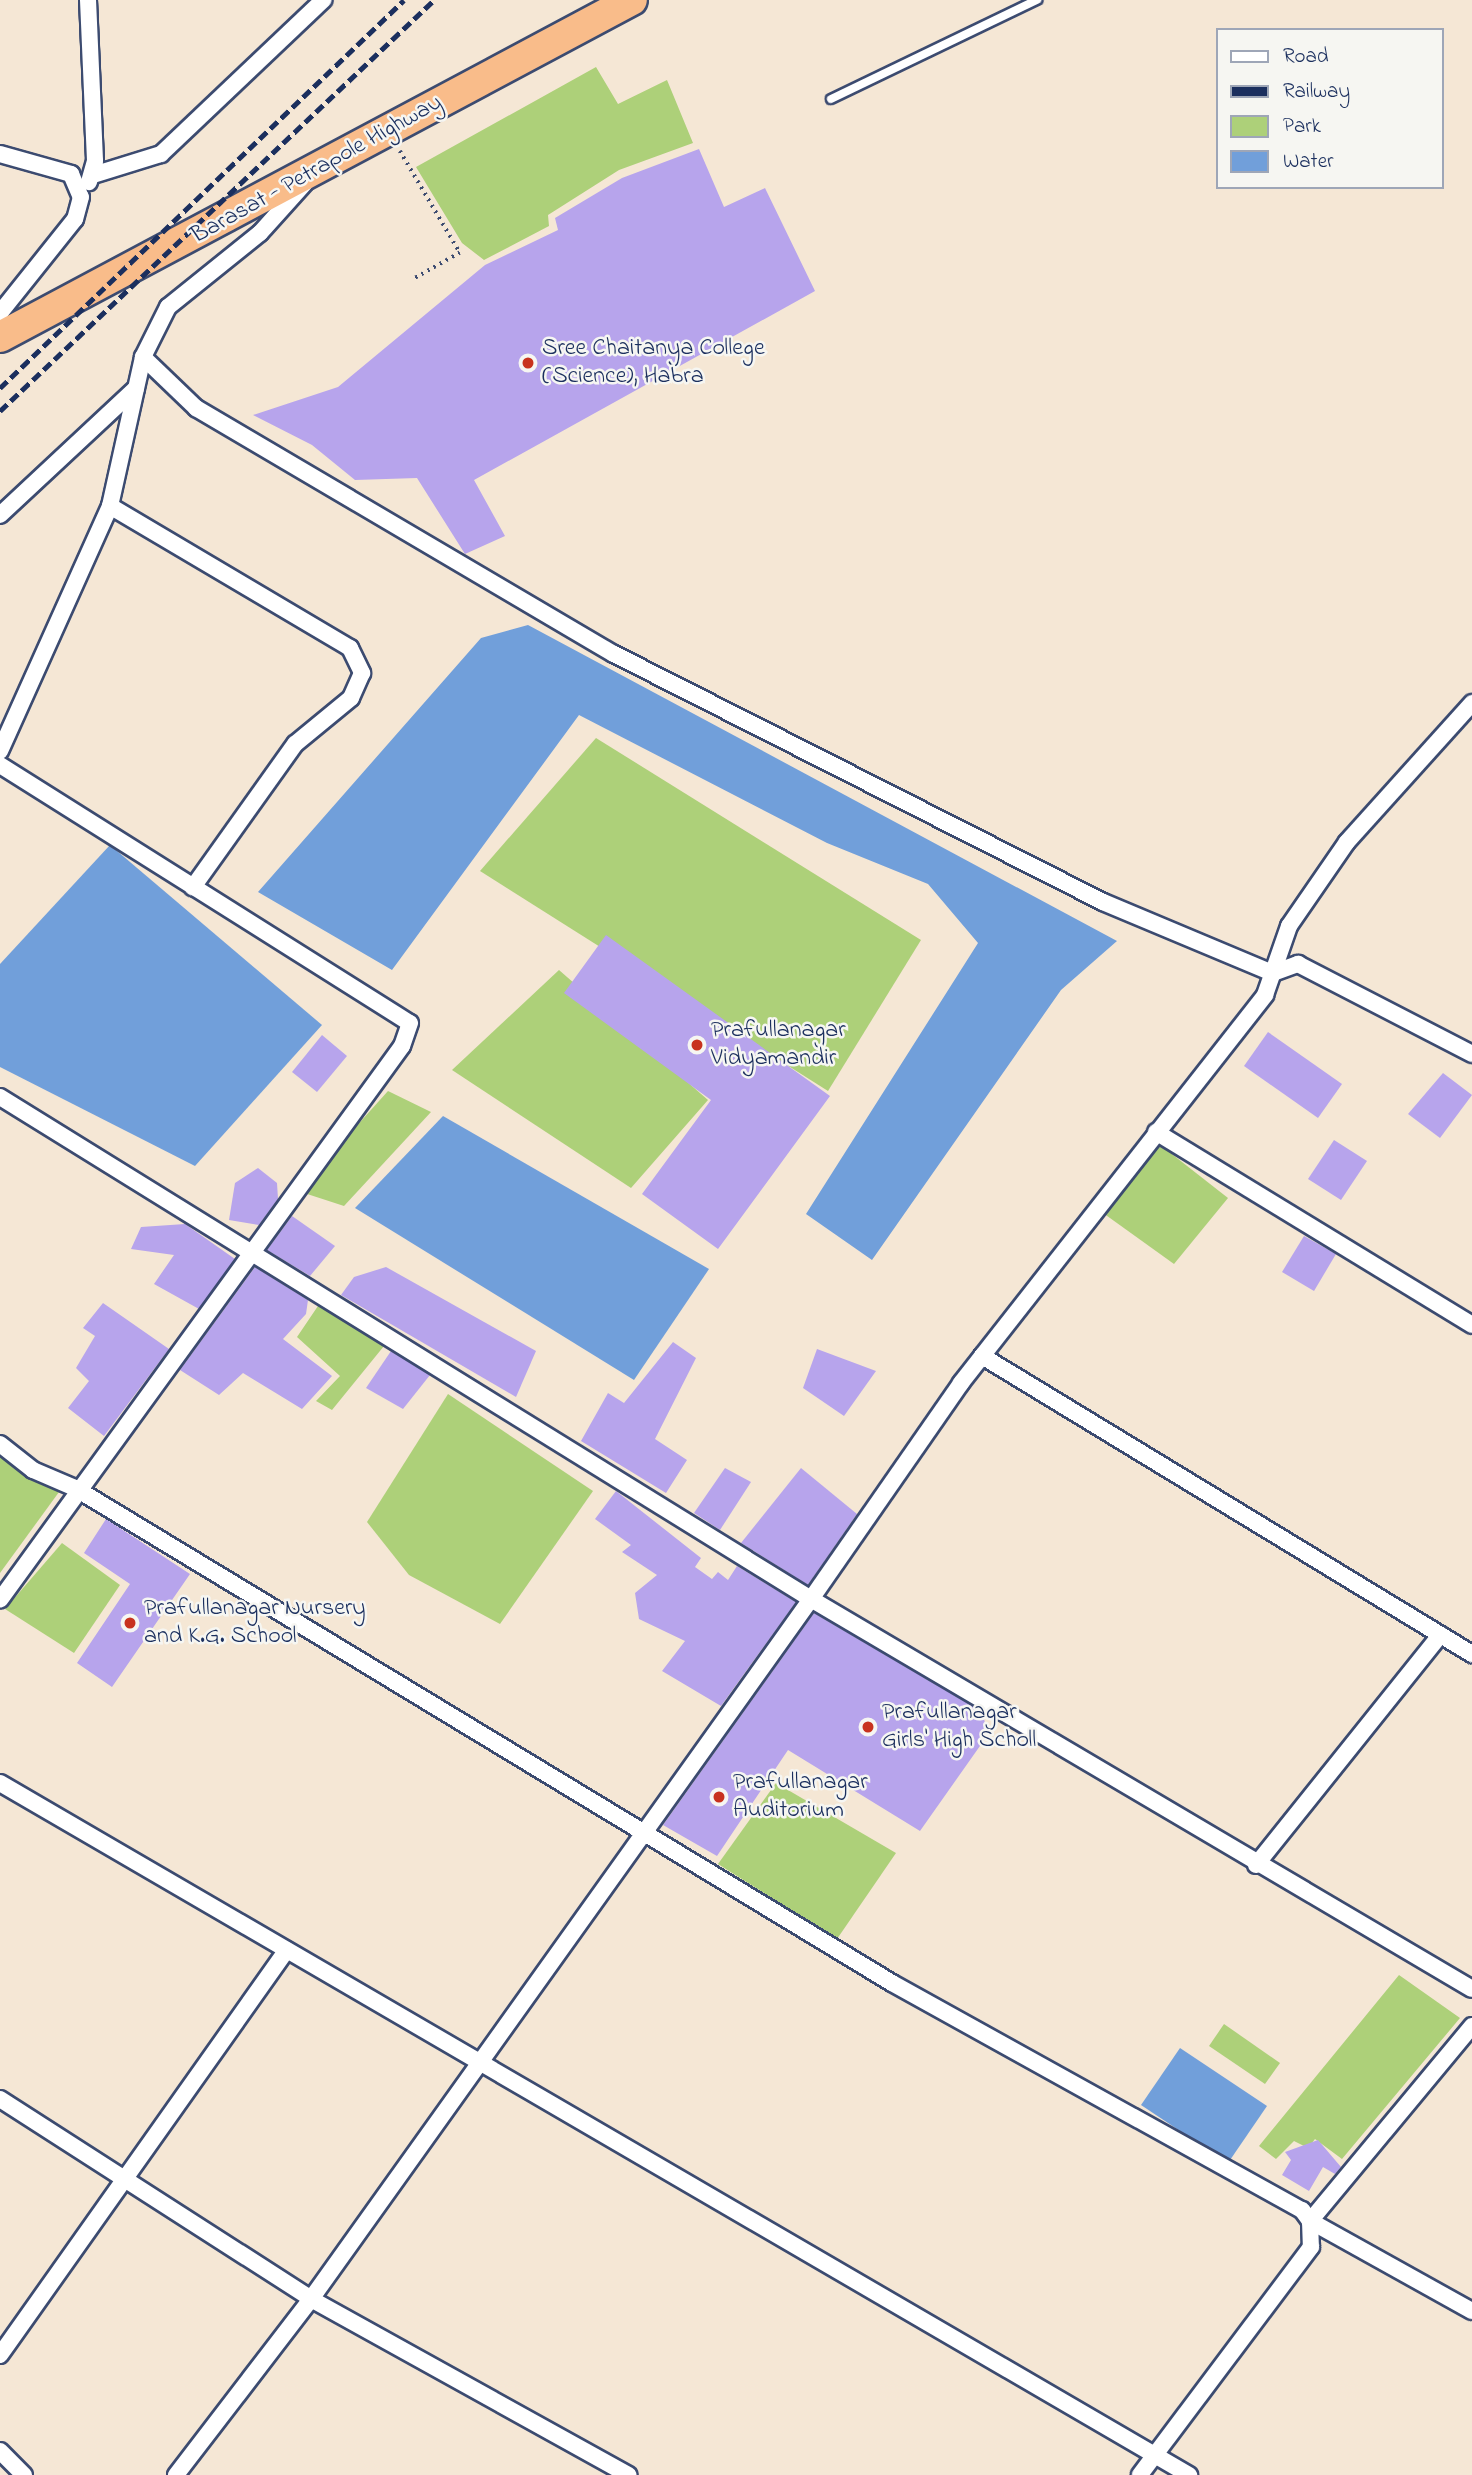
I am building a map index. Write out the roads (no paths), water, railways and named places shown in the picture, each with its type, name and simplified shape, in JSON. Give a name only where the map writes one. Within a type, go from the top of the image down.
[{"type":"highway","name":"Barasat - Petrapole Highway","points":[[0,337],[632,0]]},
{"type":"street","points":[[0,313],[75,219],[81,197],[93,174],[88,0]]},
{"type":"street","points":[[93,174],[161,154],[323,0]]},
{"type":"street","points":[[0,154],[71,174],[81,197]]},
{"type":"street","points":[[0,751],[110,506],[143,357],[179,295],[260,233],[317,168]]},
{"type":"street","points":[[143,357],[196,408],[614,654],[1103,902],[1273,973],[1298,964],[1472,1054]]},
{"type":"street","points":[[0,515],[136,388]]},
{"type":"street","points":[[110,506],[350,648],[362,673],[351,698],[295,744],[193,887]]},
{"type":"street","points":[[176,2475],[311,2299],[982,1356],[1265,995],[1289,926],[1347,842],[1472,704]]},
{"type":"street","points":[[0,765],[410,1023],[402,1046],[251,1255],[75,1488],[0,1600]]},
{"type":"street","points":[[0,1097],[251,1255],[811,1599],[1256,1864],[1472,1989]]},
{"type":"street","points":[[1156,1132],[1472,1325]]},
{"type":"street","points":[[982,1356],[1472,1654]]},
{"type":"street","points":[[0,1444],[33,1470],[75,1488],[645,1828],[892,1983],[1281,2194],[1310,2221],[1472,2311]]},
{"type":"street","points":[[1256,1864],[1440,1636]]},
{"type":"street","points":[[0,1783],[287,1950],[477,2065],[1189,2475]]},
{"type":"street","points":[[0,2355],[287,1950]]},
{"type":"street","points":[[1140,2475],[1311,2247],[1310,2221],[1472,2026]]},
{"type":"street","points":[[0,2099],[311,2299],[628,2475]]},
{"type":"street","points":[[0,2451],[24,2475]]},
{"type":"lane","points":[[831,99],[1037,0]]},
{"type":"water","points":[[528,625],[1117,941],[1061,990],[872,1260],[806,1214],[978,943],[928,884],[827,843],[579,715],[392,970],[258,892],[481,638]]},
{"type":"water","points":[[110,845],[322,1025],[195,1166],[0,1067],[0,964]]},
{"type":"water","points":[[443,1116],[709,1269],[634,1380],[355,1208]]},
{"type":"water","points":[[1180,2048],[1267,2106],[1228,2163],[1141,2105]]},
{"type":"railway","points":[[0,388],[404,0]]},
{"type":"railway","points":[[0,411],[434,0]]},
{"type":"place","name":"Sree Chaitanya College (Science), Habra","points":[[528,363]]},
{"type":"place","name":"Prafullanagar Vidyamandir","points":[[697,1045]]},
{"type":"place","name":"Prafullanagar Nursery and K.G. School","points":[[130,1623]]},
{"type":"place","name":"Prafullanagar Girls' High Scholl","points":[[868,1727]]},
{"type":"place","name":"Prafullanagar Auditorium","points":[[719,1797]]}]
